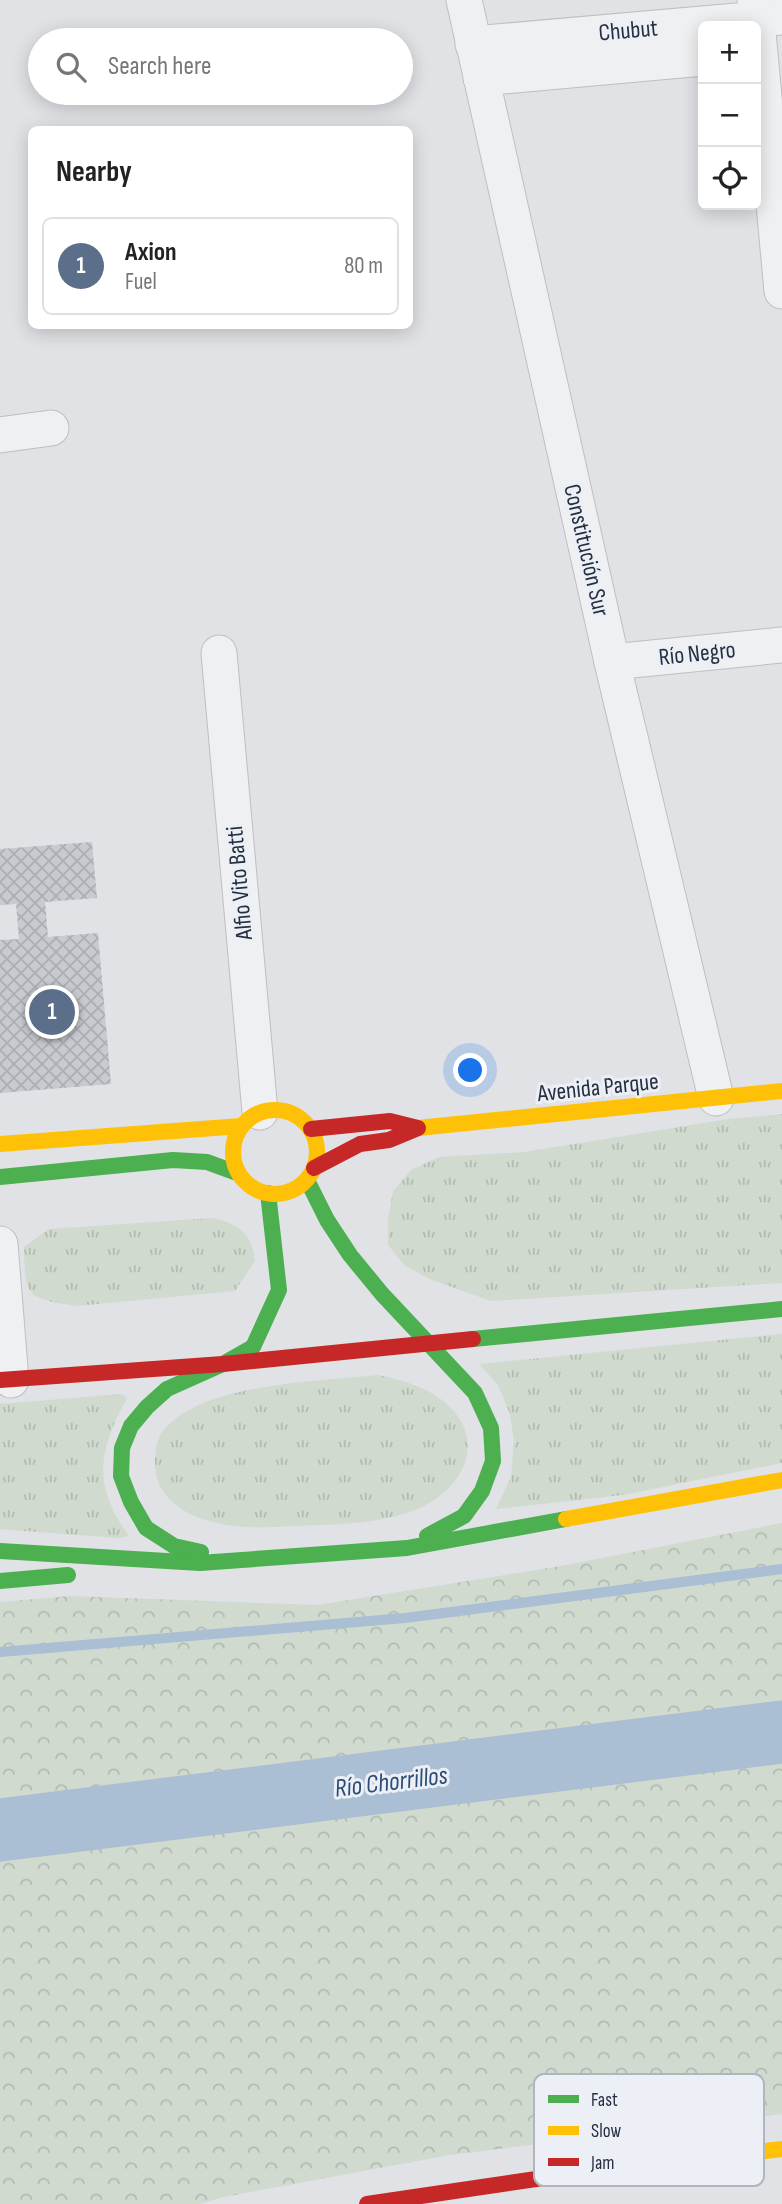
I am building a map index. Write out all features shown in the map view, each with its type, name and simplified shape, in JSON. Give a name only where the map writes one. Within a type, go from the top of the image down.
[{"type":"main road","name":"Avenida Parque","points":[[311,1174],[359,1144],[389,1140],[418,1128],[782,1091]]},
{"type":"main road","points":[[0,1144],[251,1119],[273,1110],[288,1111],[301,1118],[311,1129],[317,1154],[311,1174],[327,1220],[350,1255],[382,1294],[475,1393],[491,1428],[493,1461],[482,1491],[464,1516],[407,1548]]},
{"type":"main road","points":[[251,1119],[237,1131],[233,1147],[237,1172],[246,1183],[268,1194],[284,1193],[311,1174]]},
{"type":"main road","name":"Avenida Parque","points":[[311,1129],[390,1121],[418,1128]]},
{"type":"main road","points":[[0,1177],[173,1160],[206,1162],[237,1172]]},
{"type":"main road","points":[[231,1559],[174,1546],[146,1528],[131,1502],[121,1476],[122,1448],[131,1426],[167,1389],[223,1364],[253,1347],[279,1290],[268,1194]]},
{"type":"main road","points":[[5,1380],[223,1364],[782,1310]]},
{"type":"main road","points":[[0,1581],[231,1559],[300,1557],[407,1548],[782,1480]]},
{"type":"main road","points":[[0,1552],[200,1563]]},
{"type":"main road","points":[[764,2151],[782,2149]]},
{"type":"main road","points":[[367,2204],[534,2179]]},
{"type":"street","name":"Constitución Sur","points":[[464,0],[612,662],[716,1098]]},
{"type":"street","name":"Chubut","points":[[473,44],[765,32]]},
{"type":"street","points":[[765,32],[782,291]]},
{"type":"street","name":"Chubut","points":[[481,78],[698,58]]},
{"type":"street","points":[[0,435],[51,428]]},
{"type":"street","name":"Río Negro","points":[[612,662],[782,645]]},
{"type":"street","name":"Alfio Vito Batti","points":[[219,653],[251,1119]]},
{"type":"street","points":[[0,1244],[5,1380]]},
{"type":"green space","points":[[782,1114],[782,1283],[491,1301],[432,1280],[405,1266],[388,1245],[388,1220],[393,1191],[411,1170],[439,1157],[524,1152],[729,1119]]},
{"type":"green space","points":[[213,1218],[237,1227],[248,1237],[251,1244],[255,1261],[235,1291],[76,1306],[37,1297],[27,1285],[24,1247],[49,1229]]},
{"type":"green space","points":[[782,1334],[782,1463],[623,1495],[496,1509],[511,1477],[514,1441],[510,1414],[498,1385],[479,1364]]},
{"type":"green space","points":[[378,1375],[409,1383],[438,1397],[454,1411],[463,1425],[467,1454],[463,1467],[446,1491],[420,1508],[385,1519],[348,1524],[236,1526],[197,1517],[180,1508],[167,1496],[158,1481],[155,1461],[161,1433],[182,1414],[202,1404],[225,1396],[277,1385]]},
{"type":"green space","points":[[121,1394],[127,1398],[110,1435],[103,1468],[109,1500],[129,1536],[117,1538],[0,1529],[0,1404]]},
{"type":"green space","points":[[782,1523],[782,2114],[764,2116],[764,2074],[534,2074],[534,2145],[450,2155],[223,2197],[200,2204],[0,2204],[0,1602],[70,1596],[317,1605],[561,1566]]},
{"type":"building","points":[[92,842],[97,898],[45,902],[48,937],[98,933],[111,1084],[0,1093],[0,940],[19,939],[16,904],[0,905],[0,849]]},
{"type":"waterway","points":[[0,1652],[405,1618],[782,1569]]},
{"type":"waterway","name":"Río Chorrillos","points":[[0,1830],[782,1732]]},
{"type":"traffic: fast","points":[[0,1177],[173,1160],[207,1162],[237,1173]]},
{"type":"traffic: fast","points":[[307,1180],[327,1220],[350,1255],[382,1294],[475,1393],[491,1428],[493,1461],[482,1491],[464,1516],[427,1536]]},
{"type":"traffic: fast","points":[[201,1552],[174,1546],[146,1528],[131,1502],[121,1476],[122,1448],[131,1426],[167,1389],[223,1364],[253,1347],[279,1290],[268,1193]]},
{"type":"traffic: fast","points":[[473,1339],[782,1309]]},
{"type":"traffic: fast","points":[[0,1551],[200,1563],[407,1548],[566,1519]]},
{"type":"traffic: fast","points":[[0,1581],[68,1575]]},
{"type":"traffic: slow","points":[[418,1128],[782,1091]]},
{"type":"traffic: slow","points":[[275,1110],[291,1113],[305,1122],[314,1136],[317,1152],[314,1168],[305,1182],[291,1191],[275,1194],[259,1191],[245,1182],[236,1168],[233,1152],[236,1136],[245,1122],[259,1113],[275,1110]]},
{"type":"traffic: slow","points":[[0,1144],[241,1126]]},
{"type":"traffic: slow","points":[[566,1519],[782,1480]]},
{"type":"traffic: slow","points":[[764,2151],[782,2149]]},
{"type":"traffic: jam","points":[[311,1129],[390,1121],[418,1128],[389,1140],[360,1144],[314,1168]]},
{"type":"traffic: jam","points":[[0,1380],[223,1364],[473,1339]]},
{"type":"traffic: jam","points":[[367,2204],[534,2179]]},
{"type":"place","name":"Axion","points":[[52,1012]]}]
